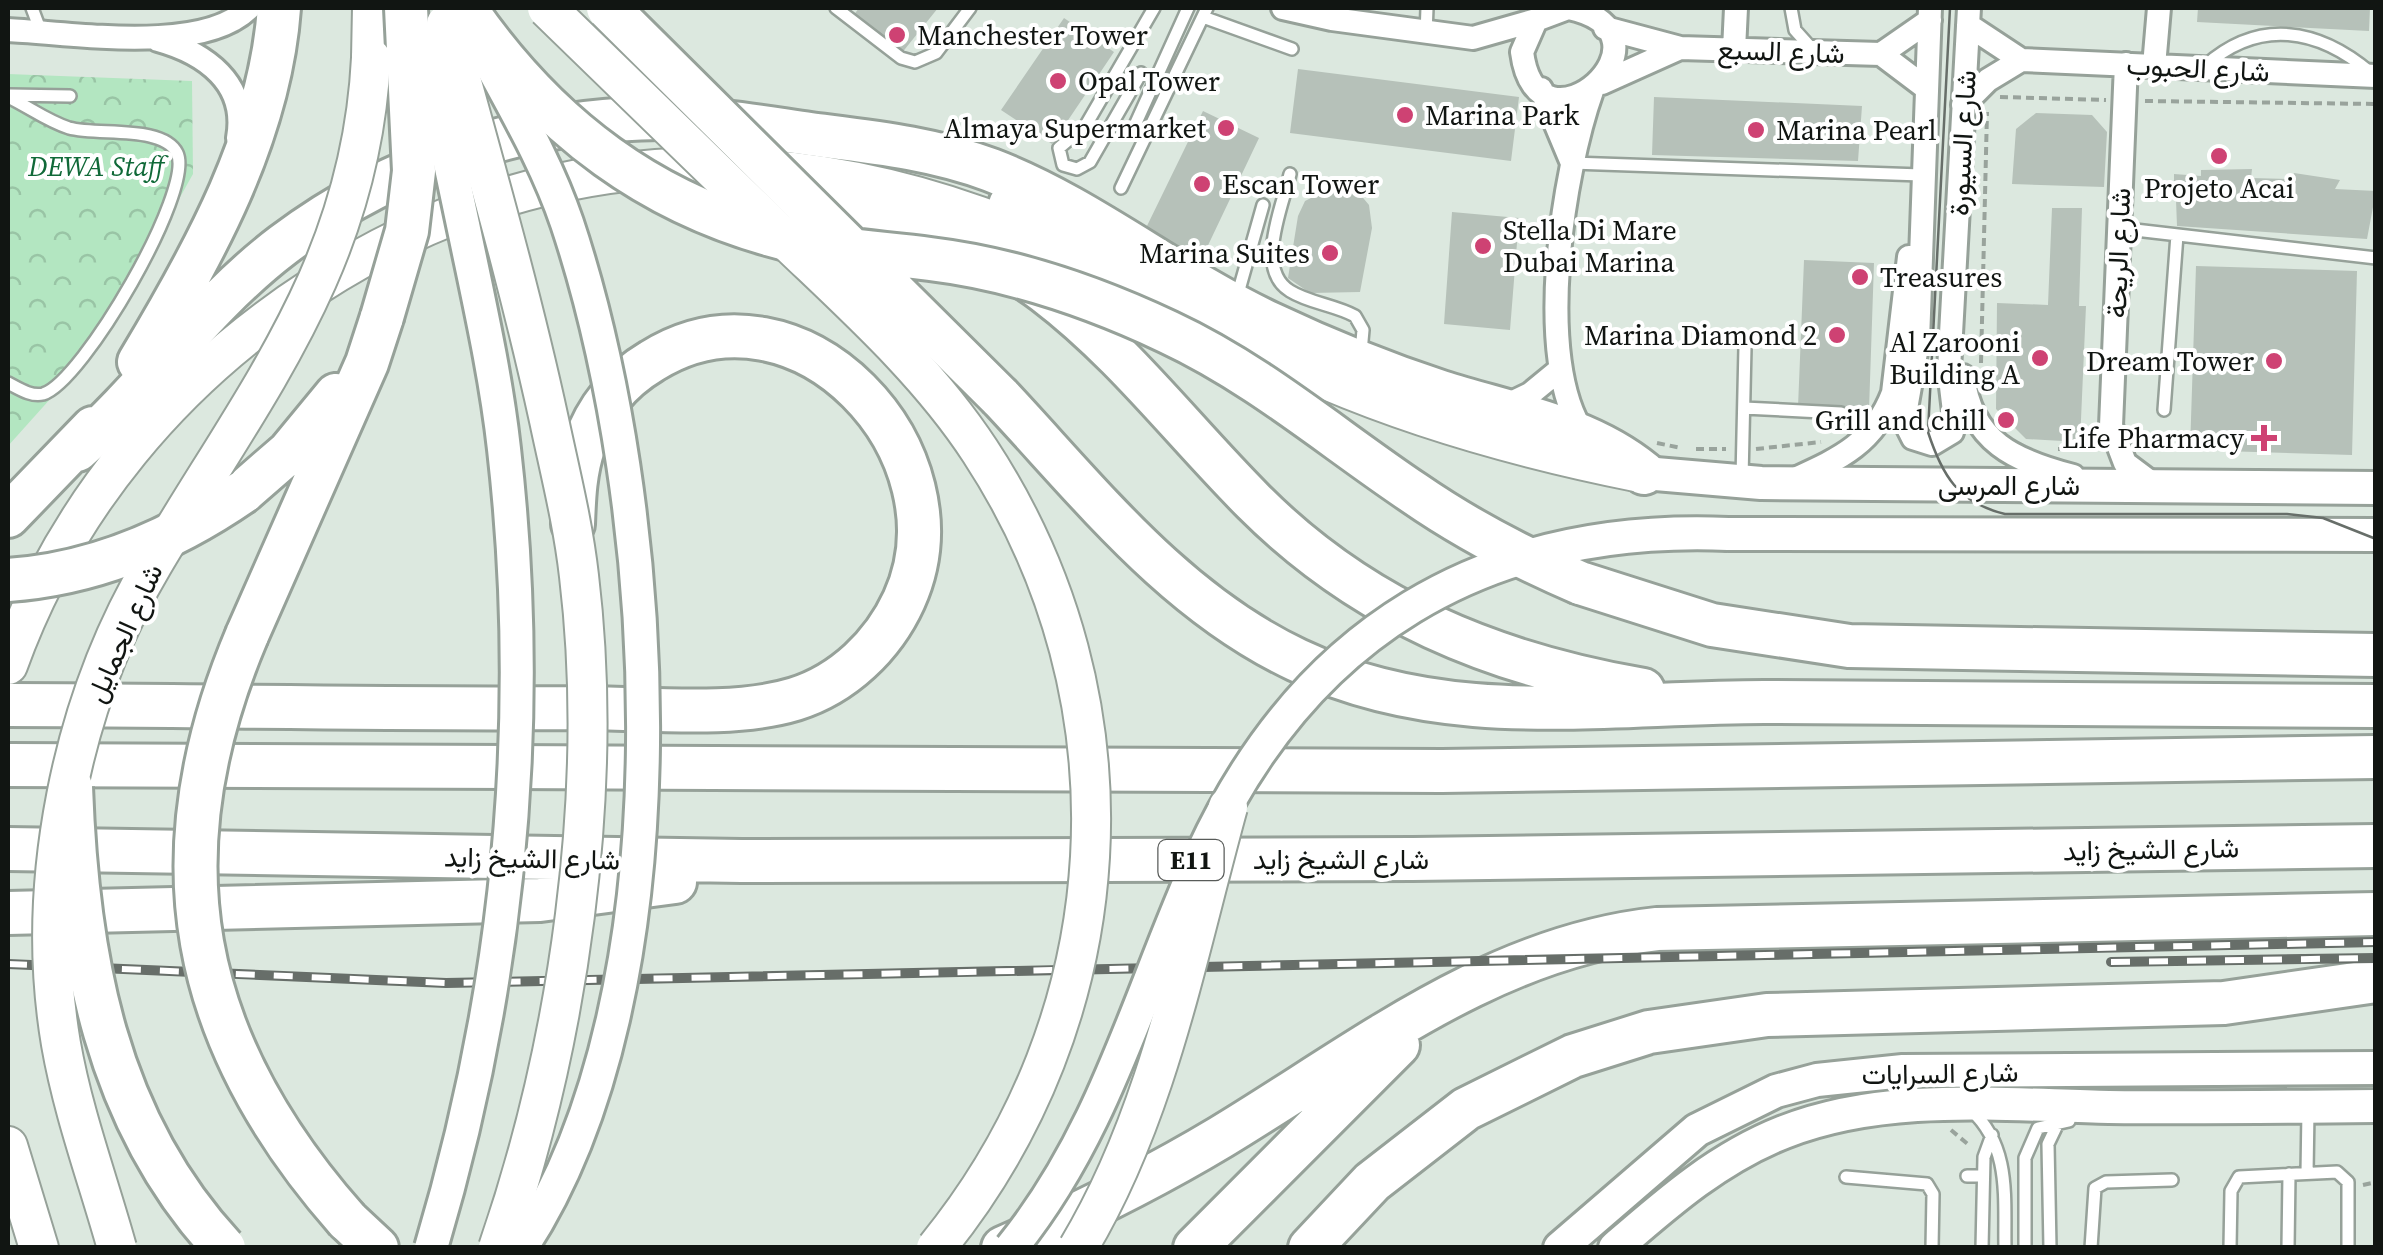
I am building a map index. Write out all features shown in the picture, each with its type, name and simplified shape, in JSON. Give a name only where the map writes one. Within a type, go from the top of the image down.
[{"type":"highway","points":[[77,450],[156,335],[225,202],[259,117],[279,8]]},
{"type":"highway","points":[[362,1234],[277,1132],[226,1033],[199,925],[194,850],[202,776],[220,704],[362,374],[407,230],[414,171],[408,8]]},
{"type":"highway","points":[[608,8],[1000,396],[1172,579],[1232,624],[1331,674],[1402,696],[1476,708],[1758,702],[2376,706]]},
{"type":"highway","points":[[454,12],[555,116],[594,150],[652,188],[704,213],[795,240],[994,271],[1144,321],[1249,376],[1456,520],[1580,583],[1682,618],[1803,642],[2056,652],[2376,656]]},
{"type":"highway","points":[[8,516],[257,266],[340,206],[416,168],[512,136],[613,120],[715,121],[926,150],[1023,184],[1234,307],[1360,361],[1645,457]]},
{"type":"highway","points":[[852,139],[994,196],[1048,229],[1088,261]]},
{"type":"highway","points":[[730,165],[814,200],[925,230],[1017,272],[1103,342],[1304,549],[1395,612],[1462,644],[1559,672],[1658,692],[1758,702]]},
{"type":"highway","points":[[8,580],[78,569],[138,552],[192,525],[244,492],[289,452],[329,406],[382,317]]},
{"type":"highway","points":[[8,705],[770,705],[826,685],[850,669],[890,626],[914,572],[920,513],[904,456],[873,406],[830,366],[774,342],[734,338],[696,343],[659,356],[627,379],[602,408],[584,443],[572,528]]},
{"type":"highway","points":[[2244,704],[2376,690]]},
{"type":"highway","points":[[8,764],[1442,771],[2376,758]]},
{"type":"highway","points":[[71,786],[81,930],[112,1062],[164,1170],[224,1248]]},
{"type":"highway","name":"شارع الشيخ زايد","points":[[8,849],[742,861],[1394,859],[2376,846]]},
{"type":"highway","points":[[8,913],[556,899],[653,886],[742,861]]},
{"type":"highway","points":[[1007,1248],[1167,1168],[1353,1051],[1478,981],[1547,951],[1657,930],[2376,914]]},
{"type":"highway","points":[[1310,1248],[1372,1182],[1466,1110],[1573,1056],[1649,1032],[1767,1015],[2224,1004],[2376,981]]},
{"type":"highway","points":[[1195,1248],[1370,1071],[1447,1001]]},
{"type":"main road","name":"شارع الجمايل","points":[[118,1248],[66,1068],[50,959],[53,872],[94,695],[129,608],[296,330],[330,257],[360,153],[371,58],[372,8]]},
{"type":"main road","points":[[408,8],[441,120],[493,372],[504,448],[517,638],[514,791],[500,945],[478,1070],[431,1248]]},
{"type":"main road","points":[[546,8],[852,303],[920,375],[979,449],[1002,488],[1056,611],[1079,698],[1090,786],[1089,876],[1077,965],[1054,1049],[1025,1114],[980,1191],[936,1248]]},
{"type":"main road","points":[[454,12],[572,528],[584,621],[587,715],[574,906],[540,1098],[498,1248]]},
{"type":"main road","points":[[454,12],[543,160],[577,257],[620,442],[641,631],[639,822],[614,1010],[577,1140],[522,1248]]},
{"type":"main road","points":[[12,652],[52,563],[121,458],[208,368],[307,291],[378,248],[495,202],[612,174],[730,165],[809,171],[887,186],[994,221],[1088,261],[1269,354],[1378,401],[1532,448],[1645,457]]},
{"type":"main road","name":"شارع المرسى","points":[[1645,457],[1742,482],[2375,488]]},
{"type":"main road","name":"شارع المرسى","points":[[1007,1248],[1058,1182],[1090,1127],[1134,1031],[1193,875],[1261,750],[1324,674],[1373,630],[1428,594],[1499,564],[1574,544],[1650,534],[2376,535]]},
{"type":"main road","points":[[1078,1248],[1112,1186],[1145,1102],[1228,807]]},
{"type":"main road","name":"شارع السرايات","points":[[1560,1248],[1698,1130],[1776,1091],[1860,1073],[2376,1068]]},
{"type":"main road","points":[[2037,1070],[2048,1113]]},
{"type":"main road","name":"شارع السرايات","points":[[1617,1247],[1714,1167],[1786,1132],[1863,1111],[1964,1104],[2048,1113],[2144,1107],[2376,1106]]},
{"type":"main road","points":[[8,1146],[40,1248]]},
{"type":"street","points":[[8,30],[144,36],[212,30],[249,8]]},
{"type":"street","points":[[1283,8],[1426,34],[1472,38],[1524,64],[1540,89],[1572,163]]},
{"type":"street","points":[[1734,50],[1736,8]]},
{"type":"street","points":[[2154,66],[2158,8]]},
{"type":"street","points":[[1472,38],[1557,10],[1597,18],[1612,56],[1597,87],[1572,163],[1559,264],[1558,370],[1567,406],[1586,436]]},
{"type":"street","points":[[1524,64],[1524,40],[1557,10]]},
{"type":"street","name":"شارع السبع","points":[[1881,54],[1930,14]]},
{"type":"street","name":"شارع السيورة","points":[[1930,14],[1918,341],[1904,420],[1913,438],[1922,443],[1943,440],[1955,420],[1949,370],[1969,16]]},
{"type":"street","points":[[1964,105],[1988,80],[2021,60],[1969,16]]},
{"type":"street","name":"شارع السبع","points":[[1597,18],[1680,48],[1881,54],[1926,88]]},
{"type":"street","points":[[144,36],[203,56],[231,88],[240,128],[225,202]]},
{"type":"street","name":"شارع السبع","points":[[1597,87],[1680,48]]},
{"type":"street","name":"شارع الحبوب","points":[[2021,60],[2375,76]]},
{"type":"street","name":"شارع الريحة","points":[[2126,64],[2111,426],[2125,463],[2153,484]]},
{"type":"street","points":[[1540,89],[1566,98],[1597,87]]},
{"type":"street","name":"شارع السيورة","points":[[1788,482],[1858,447],[1885,413],[1892,393],[1921,185]]},
{"type":"street","name":"شارع السيورة","points":[[1955,279],[1965,394],[1981,430],[2008,456],[2106,484]]},
{"type":"street","points":[[1497,409],[1530,394],[1558,370]]},
{"type":"lane","points":[[32,8],[40,32]]},
{"type":"lane","points":[[836,8],[902,58],[916,62],[936,52],[970,8]]},
{"type":"lane","points":[[1141,73],[1090,162],[1072,170],[1060,160],[1059,148],[1091,117],[1154,8]]},
{"type":"lane","points":[[1134,125],[1188,8]]},
{"type":"lane","points":[[1426,34],[1427,8]]},
{"type":"lane","points":[[1791,8],[1795,30],[1816,52]]},
{"type":"lane","points":[[1121,188],[1205,12],[1292,49]]},
{"type":"lane","points":[[2203,68],[2242,41],[2282,32],[2333,46],[2375,76]]},
{"type":"lane","points":[[8,96],[70,96]]},
{"type":"lane","points":[[8,96],[41,116],[89,133],[154,134],[176,149],[180,162],[172,204],[108,323],[84,356],[42,394],[8,383]]},
{"type":"lane","points":[[1072,136],[1090,162]]},
{"type":"lane","points":[[1572,163],[1921,185]]},
{"type":"lane","points":[[1290,174],[1271,260],[1275,275],[1291,292],[1355,316],[1362,330],[1360,361]]},
{"type":"lane","points":[[1234,307],[1263,205]]},
{"type":"lane","points":[[2118,228],[2376,258]]},
{"type":"lane","points":[[2164,410],[2177,235]]},
{"type":"lane","points":[[1742,482],[1745,347]]},
{"type":"lane","points":[[1744,408],[1842,412]]},
{"type":"lane","points":[[1964,1104],[1992,1135],[2003,1168],[2004,1248]]},
{"type":"lane","points":[[2306,1173],[2308,1107]]},
{"type":"lane","points":[[2048,1113],[2056,1231],[2050,1248]]},
{"type":"lane","points":[[2025,1248],[2026,1147],[2048,1113]]},
{"type":"lane","points":[[1982,1248],[1983,1176],[1992,1135]]},
{"type":"lane","points":[[2230,1248],[2230,1191],[2235,1180],[2336,1172],[2346,1178],[2348,1248]]},
{"type":"lane","points":[[2288,1248],[2289,1174]]},
{"type":"lane","points":[[1968,1176],[1983,1176]]},
{"type":"lane","points":[[1846,1178],[1927,1184],[1933,1194],[1932,1248]]},
{"type":"lane","points":[[2091,1248],[2095,1188],[2106,1182],[2172,1180]]},
{"type":"lane","points":[[1967,1227],[1982,1227]]},
{"type":"path","points":[[1980,375],[1987,97],[2376,104]]},
{"type":"path","points":[[1645,457],[1685,449],[1804,446],[1836,435]]},
{"type":"path","points":[[2044,449],[2078,449]]},
{"type":"green space","name":"DEWA Staff","points":[[8,74],[192,81],[193,174],[95,349],[8,446]]},
{"type":"building","name":"Manchester Tower","points":[[859,8],[938,8],[901,54],[853,16]]},
{"type":"building","points":[[2198,8],[2370,8],[2369,31],[2197,22]]},
{"type":"building","name":"Opal Tower","points":[[1064,18],[1114,52],[1052,144],[1001,110]]},
{"type":"building","name":"Marina Park","points":[[1298,69],[1519,97],[1511,161],[1290,133]]},
{"type":"building","name":"Marina Pearl","points":[[1654,97],[1862,106],[1858,161],[1652,155]]},
{"type":"building","name":"Escan Tower","points":[[1203,111],[1259,138],[1202,258],[1145,230]]},
{"type":"building","points":[[2036,113],[2092,115],[2107,132],[2104,187],[2012,184],[2016,129]]},
{"type":"building","points":[[2252,169],[2251,178],[2293,179],[2294,173],[2340,180],[2335,189],[2376,191],[2367,239],[2177,226],[2176,200],[2159,181],[2174,182],[2174,174],[2201,176],[2201,170]]},
{"type":"building","name":"Marina Suites","points":[[1329,189],[1359,193],[1369,205],[1372,228],[1360,292],[1310,293],[1288,278],[1298,216],[1305,201]]},
{"type":"building","name":"Al Zarooni Building A","points":[[2052,208],[2082,208],[2079,306],[2086,306],[2080,442],[2026,439],[1996,409],[1997,303],[2048,305]]},
{"type":"building","name":"Stella Di Mare Dubai Marina","points":[[1452,212],[1519,218],[1510,330],[1444,324]]},
{"type":"building","name":"Marina Diamond 2","points":[[1804,260],[1874,263],[1869,410],[1798,407]]},
{"type":"building","name":"Dream Tower","points":[[2196,266],[2357,271],[2352,455],[2190,450]]},
{"type":"tram line","points":[[1950,8],[1928,432],[1954,485],[1975,503],[2005,514],[2287,514],[2323,518],[2376,539]]},
{"type":"railway","points":[[8,964],[446,983],[2376,942]]},
{"type":"railway","points":[[2111,962],[2376,958]]},
{"type":"place","name":"Manchester Tower","points":[[897,35]]},
{"type":"place","name":"Opal Tower","points":[[1058,81]]},
{"type":"place","name":"Marina Park","points":[[1405,115]]},
{"type":"place","name":"Almaya Supermarket","points":[[1226,128]]},
{"type":"place","name":"Marina Pearl","points":[[1756,130]]},
{"type":"place","name":"Projeto Acai","points":[[2219,156]]},
{"type":"place","name":"Escan Tower","points":[[1202,184]]},
{"type":"place","name":"Stella Di Mare Dubai Marina","points":[[1483,246]]},
{"type":"place","name":"Marina Suites","points":[[1330,253]]},
{"type":"place","name":"Treasures","points":[[1860,277]]},
{"type":"place","name":"Marina Diamond 2","points":[[1837,335]]},
{"type":"place","name":"Al Zarooni Building A","points":[[2040,358]]},
{"type":"place","name":"Dream Tower","points":[[2274,361]]},
{"type":"place","name":"Grill and chill","points":[[2006,420]]},
{"type":"place","name":"Life Pharmacy","points":[[2264,438]]}]
